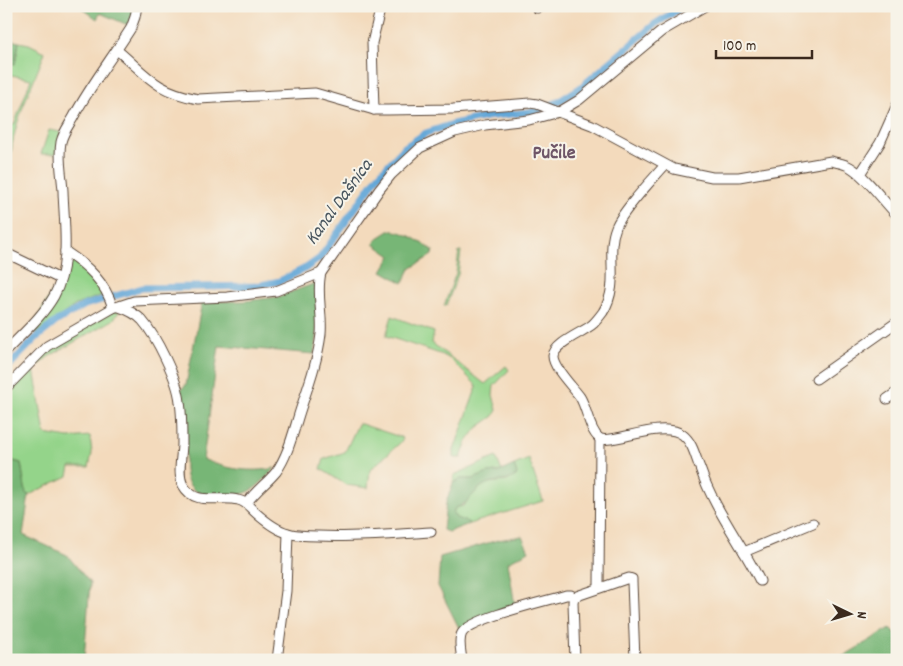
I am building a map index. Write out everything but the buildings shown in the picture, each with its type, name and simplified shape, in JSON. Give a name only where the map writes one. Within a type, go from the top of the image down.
[{"type":"street","points":[[6,351],[44,309],[54,295],[64,266],[65,251],[63,181],[60,154],[62,140],[81,103],[130,28],[137,6]]},
{"type":"street","points":[[374,110],[372,43],[381,6]]},
{"type":"street","points":[[247,503],[254,492],[275,472],[287,450],[294,430],[316,357],[321,332],[319,295],[321,273],[391,175],[420,148],[455,132],[485,125],[529,120],[557,111],[579,100],[662,31],[705,6]]},
{"type":"street","points":[[117,50],[164,90],[179,96],[198,99],[315,93],[374,110],[453,109],[530,103],[592,124],[665,165],[686,172],[725,178],[831,161],[850,167],[860,174],[897,215]]},
{"type":"street","points":[[860,174],[880,143],[897,105]]},
{"type":"street","points":[[665,165],[616,227],[613,237],[610,299],[595,323],[561,344],[553,354],[553,359],[558,369],[581,398],[595,434],[600,439],[607,440],[638,433],[668,430],[676,431],[684,436],[695,452],[700,469],[718,508],[760,581]]},
{"type":"street","points":[[65,251],[77,259],[107,290],[115,307]]},
{"type":"street","points":[[6,254],[60,279]]},
{"type":"street","points":[[6,388],[47,346],[115,307],[134,300],[227,297],[276,292],[321,273]]},
{"type":"street","points":[[115,307],[130,310],[144,324],[158,344],[173,378],[180,400],[182,484],[196,497],[236,499],[247,503],[269,523],[288,533],[339,537],[431,532]]},
{"type":"street","points":[[816,379],[897,322]]},
{"type":"street","points":[[887,399],[897,392]]},
{"type":"street","points":[[599,587],[600,439]]},
{"type":"street","points":[[744,552],[813,523]]},
{"type":"street","points":[[277,660],[286,591],[288,533]]},
{"type":"street","points":[[462,660],[461,637],[463,631],[469,626],[491,617],[557,598],[574,596],[632,578],[635,660]]},
{"type":"street","points":[[574,596],[575,660]]},
{"type":"green space","points":[[79,6],[133,6],[133,14],[128,25],[100,13],[97,19]]},
{"type":"green space","points":[[6,39],[19,42],[15,64],[6,62]]},
{"type":"green space","points":[[19,42],[29,44],[45,52],[18,123],[11,151],[11,165],[6,165],[6,150],[11,133],[6,131],[6,122],[14,125],[31,79],[6,74],[6,62],[15,64]]},
{"type":"green space","points":[[49,130],[61,132],[57,154],[41,154]]},
{"type":"green space","points":[[389,231],[406,234],[433,250],[432,255],[410,269],[403,283],[382,271],[391,256],[374,244],[378,238]]},
{"type":"green space","points":[[459,251],[461,251],[458,274],[446,306],[444,306],[456,273]]},
{"type":"green space","points":[[70,260],[79,264],[105,294],[76,305],[36,333],[31,329]]},
{"type":"green space","points":[[316,283],[317,337],[314,354],[219,346],[203,459],[238,469],[257,470],[275,468],[257,486],[246,493],[239,495],[209,495],[195,491],[188,483],[185,471],[186,439],[180,390],[186,385],[202,302],[246,301],[278,297]]},
{"type":"green space","points":[[118,309],[119,312],[113,320],[48,357],[34,369],[45,434],[69,438],[90,436],[92,453],[89,467],[70,467],[68,476],[29,495],[26,494],[21,463],[6,459],[6,394],[49,348]]},
{"type":"green space","points":[[392,316],[434,332],[432,343],[485,384],[506,366],[509,370],[494,386],[493,395],[497,410],[494,416],[477,428],[466,443],[461,458],[454,458],[454,450],[477,386],[450,359],[443,355],[386,336]]},
{"type":"green space","points":[[358,424],[403,438],[370,470],[368,488],[346,485],[321,469],[324,459],[345,452]]},
{"type":"green space","points":[[496,457],[502,471],[488,473],[473,479],[461,479],[453,483],[454,475]]},
{"type":"green space","points":[[6,459],[21,463],[26,494],[29,495],[23,535],[67,555],[90,583],[84,660],[6,660]]},
{"type":"green space","points":[[529,459],[543,501],[469,524],[456,518],[453,513],[455,508],[463,506],[477,490],[487,483],[507,481],[517,475],[514,465]]},
{"type":"green space","points":[[514,465],[517,475],[513,478],[486,484],[464,503],[455,508],[453,513],[456,518],[469,524],[448,532],[443,530],[446,503],[453,483],[460,479],[473,479],[488,473],[499,472]]},
{"type":"green space","points":[[522,536],[529,551],[508,562],[515,606],[460,630],[438,586],[440,557],[498,540]]},
{"type":"green space","points":[[890,628],[897,635],[897,660],[837,660]]},
{"type":"waterway","name":"Kanal Dašnica","points":[[6,369],[35,339],[57,321],[85,305],[142,288],[256,286],[280,281],[306,268],[320,258],[378,176],[405,147],[426,133],[453,124],[486,117],[537,111],[558,102],[580,88],[655,24],[684,6]]},
{"type":"district","name":"Pučile","points":[[554,154]]}]
